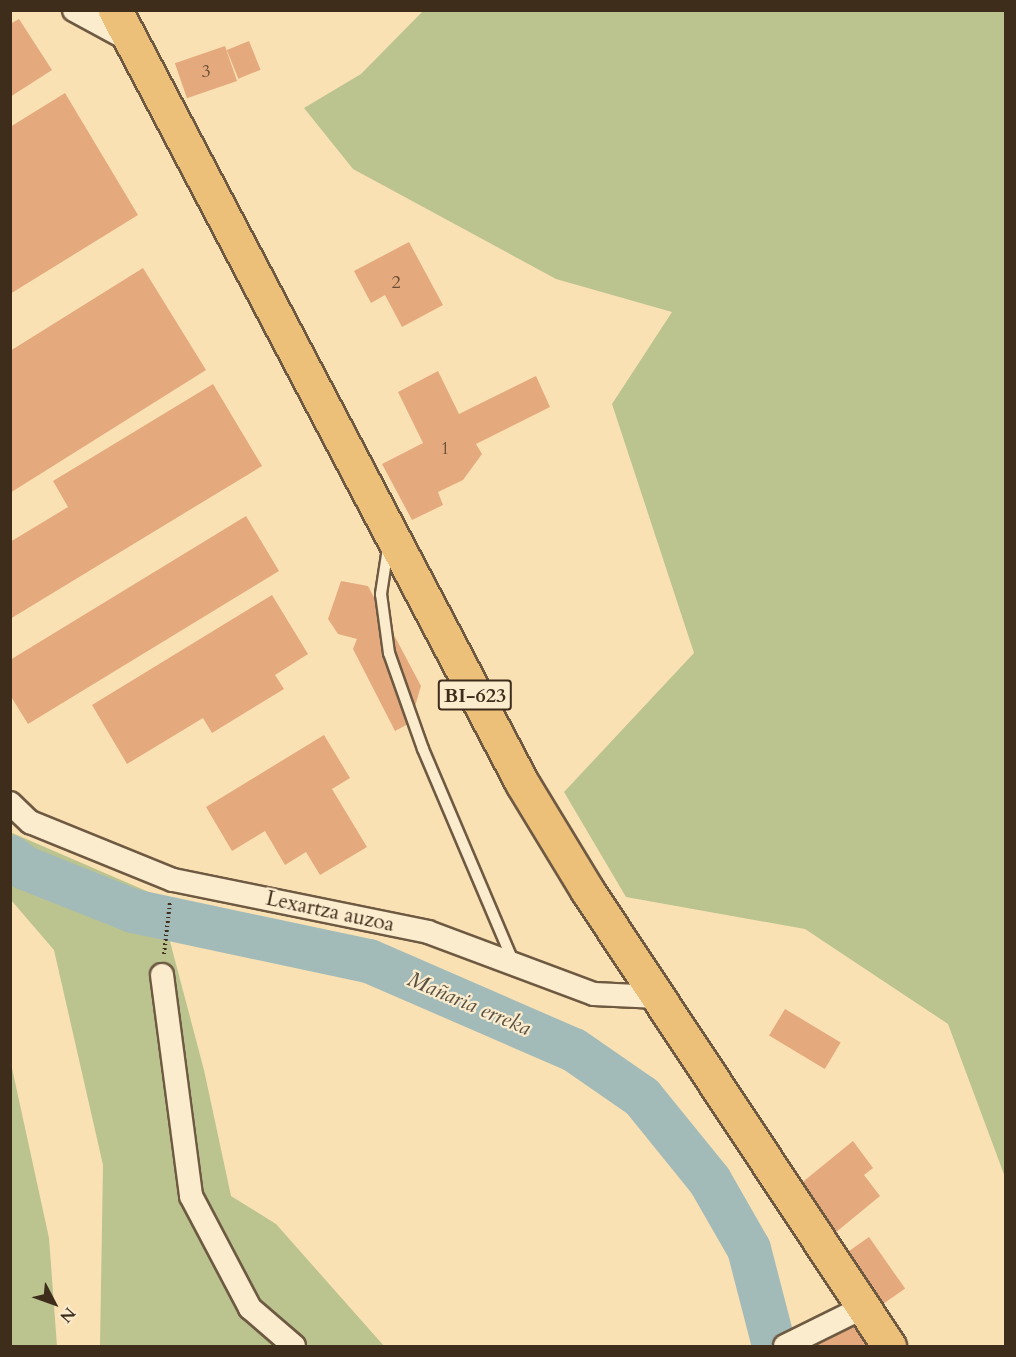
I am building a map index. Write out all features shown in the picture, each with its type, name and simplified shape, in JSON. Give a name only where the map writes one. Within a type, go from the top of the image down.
[{"type":"main road","name":"BI-623","points":[[115,10],[522,783],[586,890],[889,1347]]},
{"type":"street","points":[[74,10],[129,40]]},
{"type":"street","name":"Lexartza auzoa","points":[[10,802],[30,822],[173,880],[428,932],[594,994],[658,997]]},
{"type":"street","points":[[162,975],[191,1196],[250,1308],[294,1347]]},
{"type":"street","points":[[787,1346],[864,1307]]},
{"type":"lane","points":[[390,536],[381,594],[389,652],[423,749],[514,964]]},
{"type":"path","points":[[162,975],[173,880]]},
{"type":"green space","points":[[423,11],[1005,11],[1005,1177],[948,1024],[805,929],[626,897],[564,792],[694,653],[612,404],[672,312],[556,279],[353,169],[304,108],[361,74]]},
{"type":"green space","points":[[10,832],[158,896],[204,1070],[231,1196],[276,1224],[384,1346],[100,1346],[103,1165],[54,950],[11,900]]},
{"type":"green space","points":[[10,1059],[49,1238],[57,1346],[11,1346]]},
{"type":"building","points":[[19,19],[52,70],[10,97],[10,24]]},
{"type":"building","points":[[249,41],[261,70],[238,79],[227,50]]},
{"type":"building","points":[[225,46],[237,81],[187,98],[175,63]]},
{"type":"building","points":[[65,93],[138,215],[10,294],[10,127]]},
{"type":"building","points":[[409,242],[443,305],[402,327],[385,295],[371,303],[354,271]]},
{"type":"building","points":[[143,268],[206,370],[10,493],[10,351]]},
{"type":"building","points":[[438,371],[459,414],[536,376],[550,407],[476,444],[482,454],[463,480],[438,492],[443,505],[412,520],[382,464],[423,443],[398,392]]},
{"type":"building","points":[[213,384],[262,466],[10,619],[10,542],[68,507],[53,481]]},
{"type":"building","points":[[246,516],[279,571],[28,724],[10,695],[10,660]]},
{"type":"building","points":[[341,581],[368,586],[421,686],[410,723],[395,731],[353,649],[357,639],[338,634],[328,619]]},
{"type":"building","points":[[272,595],[308,654],[275,675],[284,689],[212,733],[203,718],[127,764],[92,705]]},
{"type":"building","points":[[324,735],[350,778],[332,789],[367,847],[320,875],[306,852],[285,865],[265,831],[232,851],[206,807]]},
{"type":"building","points":[[785,1009],[841,1042],[825,1069],[769,1036]]},
{"type":"building","points":[[853,1141],[873,1168],[864,1175],[880,1196],[835,1233],[799,1185]]},
{"type":"building","points":[[869,1237],[905,1289],[877,1308],[841,1257]]},
{"type":"building","points":[[853,1324],[866,1346],[802,1346]]},
{"type":"waterway","name":"Mañaria erreka","points":[[10,857],[25,868],[133,911],[369,961],[574,1050],[642,1097],[710,1181],[749,1249],[774,1346]]}]
